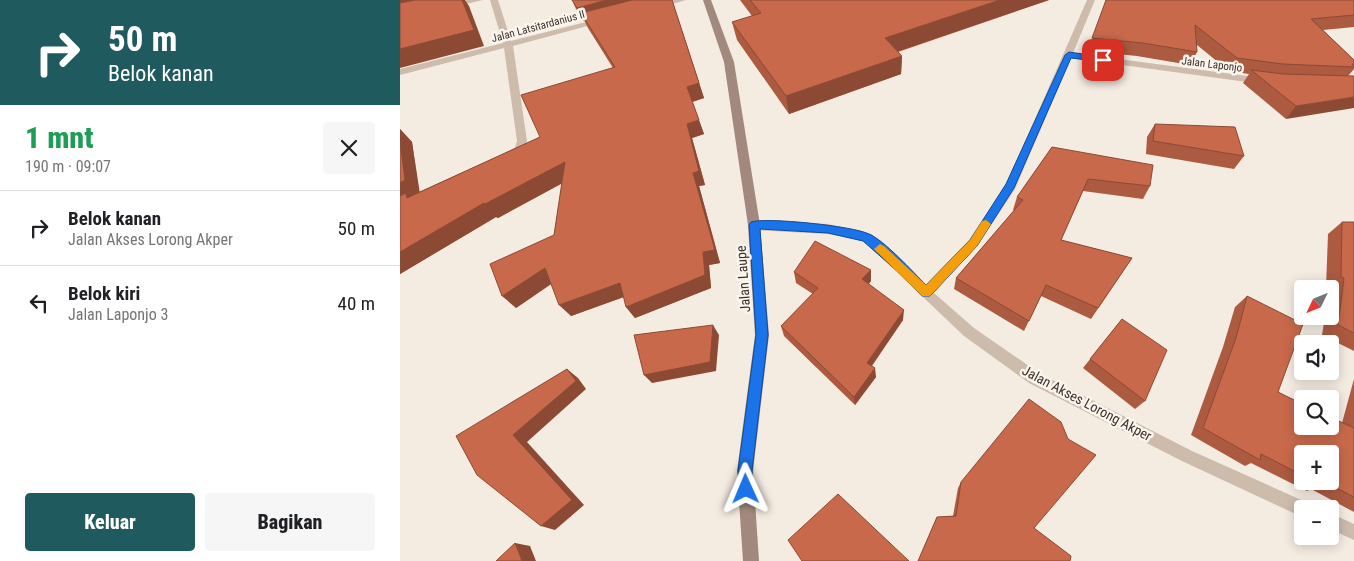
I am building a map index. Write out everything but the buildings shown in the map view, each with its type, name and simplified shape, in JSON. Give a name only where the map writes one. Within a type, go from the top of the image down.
[{"type":"street","points":[[444,7],[479,0]]},
{"type":"street","points":[[494,0],[508,45],[522,147],[516,154],[498,163]]},
{"type":"street","points":[[653,8],[682,0]]},
{"type":"street","name":"Jalan Laupe","points":[[706,0],[730,62],[754,225],[762,335],[745,471],[751,561]]},
{"type":"street","points":[[926,293],[974,243],[1011,186],[1069,55],[1091,0]]},
{"type":"street","name":"Jalan Latsitardanius II","points":[[400,72],[614,18]]},
{"type":"street","name":"Jalan Laponjo","points":[[1069,55],[1273,82]]},
{"type":"street","name":"Jalan Akses Lorong Akper","points":[[754,225],[828,229],[866,237],[900,266],[926,293],[969,332],[1034,378],[1187,456],[1294,505]]},
{"type":"street","points":[[1339,525],[1354,532]]},
{"type":"slow traffic","points":[[880,249],[900,266],[926,293],[974,243],[986,224]]},
{"type":"route","points":[[746,489],[745,471],[762,335],[754,225],[828,229],[866,237],[900,266],[926,293],[974,243],[1011,186],[1069,55],[1103,60]]}]
